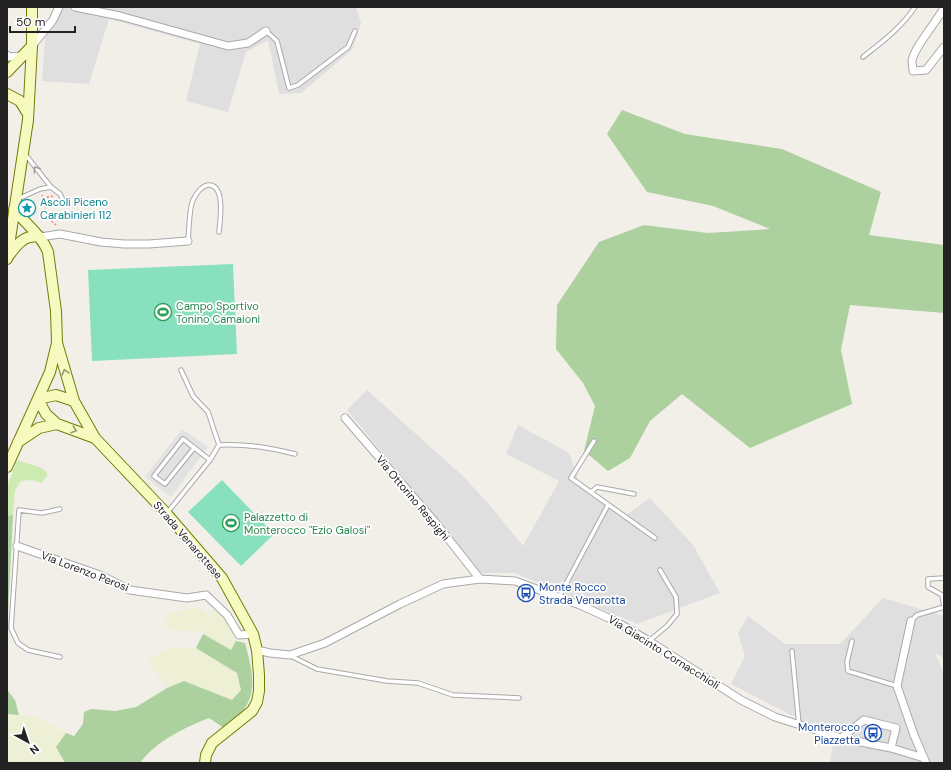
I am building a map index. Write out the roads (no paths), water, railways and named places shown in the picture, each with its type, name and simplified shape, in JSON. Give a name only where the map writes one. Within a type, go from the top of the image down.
[{"type":"main road","points":[[7,259],[28,114],[32,46],[32,7]]},
{"type":"main road","points":[[7,72],[32,46]]},
{"type":"main road","points":[[7,94],[20,102],[28,114]]},
{"type":"main road","name":"Strada Venarottese","points":[[15,205],[31,229],[45,244],[48,252],[56,311],[57,342],[74,401],[95,438],[166,513],[222,578],[252,634],[257,653],[259,686],[257,702],[252,711],[212,742],[206,755],[205,763]]},
{"type":"main road","points":[[7,259],[17,245],[25,238],[33,235],[40,237]]},
{"type":"main road","name":"Strada Venarottese","points":[[7,467],[50,372],[57,342]]},
{"type":"main road","points":[[38,399],[56,395],[74,401]]},
{"type":"main road","name":"Strada Venarottese","points":[[38,399],[46,414],[57,424],[95,438]]},
{"type":"main road","points":[[18,442],[39,428],[57,424]]},
{"type":"street","points":[[32,46],[53,20],[59,7]]},
{"type":"street","points":[[75,7],[120,16],[228,46],[248,43],[266,31]]},
{"type":"street","points":[[944,8],[939,18],[920,44],[912,61],[913,70],[926,70],[944,47]]},
{"type":"street","points":[[7,55],[9,57],[22,56]]},
{"type":"street","points":[[40,237],[60,234],[101,242],[124,244],[188,241]]},
{"type":"street","name":"Via Ottorino Respighi","points":[[345,418],[435,522],[480,579]]},
{"type":"street","name":"Via Lorenzo Perosi","points":[[17,546],[100,575],[130,590],[187,598],[206,595],[227,615],[239,635],[252,634]]},
{"type":"street","name":"Via Giacinto Cornacchioli","points":[[257,653],[290,655],[325,644],[400,604],[443,584],[480,579],[515,581],[580,605],[615,621],[741,700],[775,717],[841,738],[891,748],[925,760]]},
{"type":"street","points":[[911,620],[897,686],[914,735],[925,760]]},
{"type":"street","points":[[841,738],[864,720],[896,728],[891,748]]},
{"type":"lane","points":[[863,57],[902,24],[915,7]]},
{"type":"lane","points":[[266,31],[277,41],[289,88],[298,85],[348,47],[355,31]]},
{"type":"lane","points":[[23,151],[51,186],[60,194],[64,204]]},
{"type":"lane","points":[[15,205],[25,195],[51,186]]},
{"type":"lane","points":[[188,241],[192,202],[198,191],[205,186],[214,186],[218,190],[221,208],[218,232]]},
{"type":"lane","points":[[166,513],[210,460],[219,445],[208,412],[193,396],[181,370]]},
{"type":"lane","points":[[194,448],[165,484],[154,476],[183,439],[210,460]]},
{"type":"lane","points":[[594,442],[571,478],[654,538]]},
{"type":"lane","points":[[219,445],[241,444],[263,446],[295,454]]},
{"type":"lane","points":[[591,492],[597,487],[634,494]]},
{"type":"lane","points":[[559,597],[608,505]]},
{"type":"lane","points":[[60,509],[42,513],[19,510],[11,628],[18,643],[28,650],[60,657]]},
{"type":"lane","points":[[649,641],[667,626],[677,614],[676,597],[660,570]]},
{"type":"lane","points":[[911,620],[916,615],[944,607],[942,595],[928,587],[928,579],[944,578]]},
{"type":"lane","points":[[852,641],[847,662],[848,671],[897,686]]},
{"type":"lane","points":[[792,650],[799,725]]},
{"type":"lane","points":[[290,655],[317,670],[387,681],[418,683],[453,695],[519,698]]},
{"type":"place","name":"Ascoli Piceno Carabinieri 112","points":[[27,208]]},
{"type":"place","name":"Campo Sportivo Tonino Camaioni","points":[[163,312]]},
{"type":"place","name":"Palazzetto di Monterocco \"Ezio Galosi\"","points":[[231,523]]},
{"type":"place","name":"Monte Rocco Strada Venarotta","points":[[526,593]]},
{"type":"place","name":"Monterocco Piazzetta","points":[[873,733]]}]
